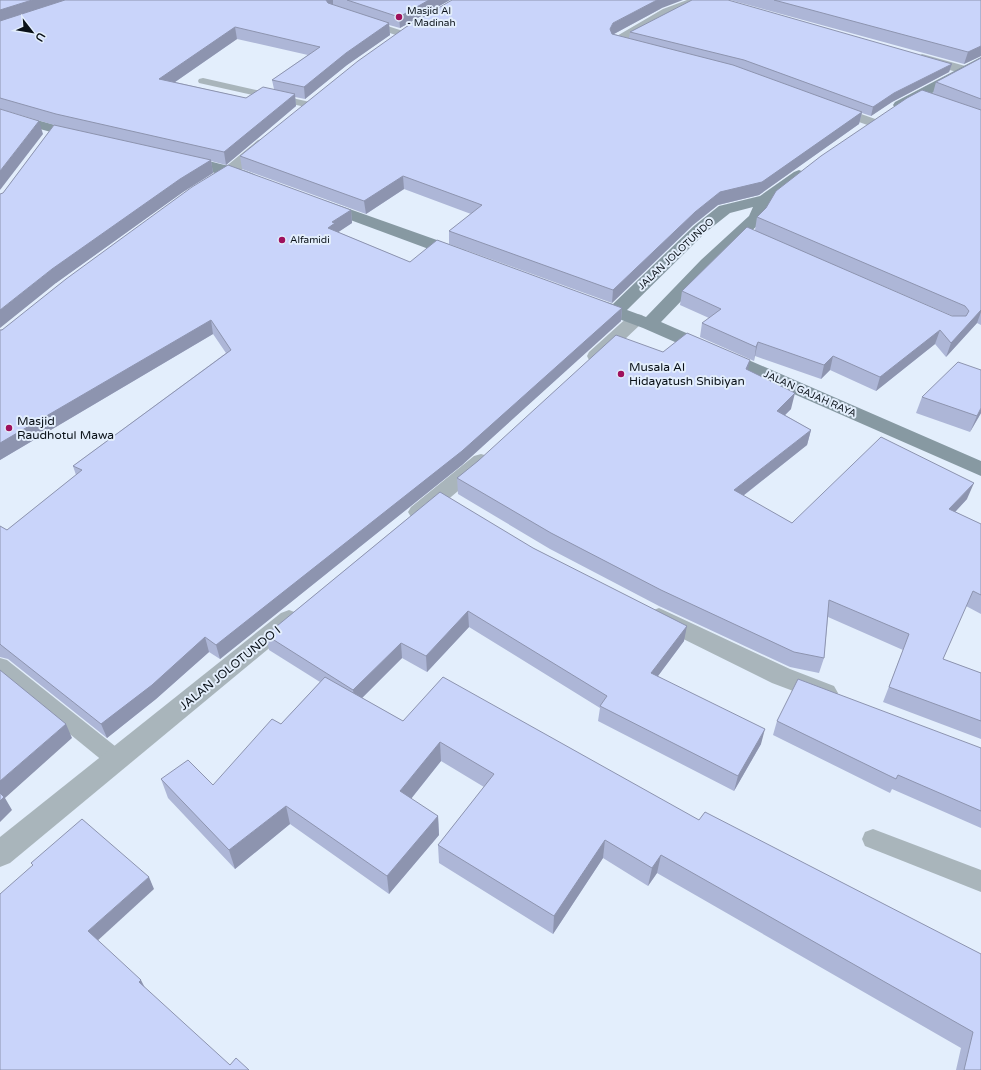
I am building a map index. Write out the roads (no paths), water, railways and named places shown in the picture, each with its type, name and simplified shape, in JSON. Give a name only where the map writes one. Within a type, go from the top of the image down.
[{"type":"main road","points":[[861,131],[873,122],[918,95],[981,61]]},
{"type":"main road","points":[[0,114],[50,137],[93,139]]},
{"type":"main road","points":[[171,157],[229,171],[266,184]]},
{"type":"main road","name":"JALAN JOLOTUNDO","points":[[634,318],[700,229],[725,210],[765,200],[812,165]]},
{"type":"main road","points":[[311,200],[474,260]]},
{"type":"main road","name":"JALAN JOLOTUNDO","points":[[634,318],[707,264],[743,232],[756,218],[765,200]]},
{"type":"main road","name":"JALAN GAJAH RAYA","points":[[579,298],[634,318],[981,469]]},
{"type":"street","points":[[647,49],[616,41],[617,39],[667,12],[694,0]]},
{"type":"street","points":[[390,43],[415,26]]},
{"type":"street","points":[[912,55],[964,70]]},
{"type":"street","points":[[299,115],[322,95]]},
{"type":"street","points":[[918,95],[937,102]]},
{"type":"street","points":[[824,105],[873,122]]},
{"type":"street","points":[[196,192],[229,171],[275,133]]},
{"type":"street","points":[[743,232],[759,239]]},
{"type":"street","points":[[581,370],[634,318]]},
{"type":"street","points":[[405,524],[499,444]]},
{"type":"street","points":[[440,495],[460,507]]},
{"type":"street","points":[[636,606],[781,676],[847,701]]},
{"type":"street","name":"JALAN JOLOTUNDO I","points":[[0,854],[304,607]]},
{"type":"lane","points":[[353,18],[402,34]]},
{"type":"lane","points":[[203,81],[310,105]]},
{"type":"lane","points":[[0,666],[117,760]]},
{"type":"lane","points":[[873,839],[981,881]]},
{"type":"place","name":"Masjid Al - Madinah","points":[[399,17]]},
{"type":"place","name":"Alfamidi","points":[[282,240]]},
{"type":"place","name":"Musala Al Hidayatush Shibiyan","points":[[621,374]]},
{"type":"place","name":"Masjid Raudhotul Mawa","points":[[9,428]]}]
